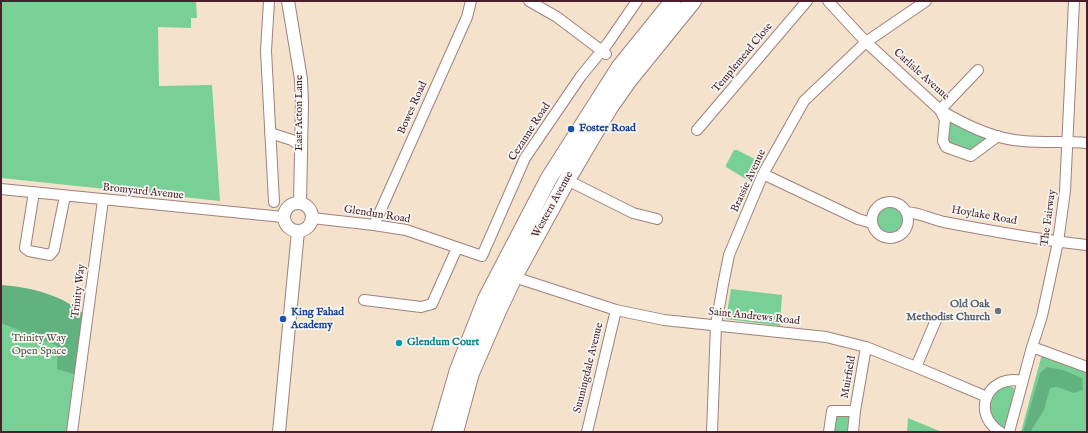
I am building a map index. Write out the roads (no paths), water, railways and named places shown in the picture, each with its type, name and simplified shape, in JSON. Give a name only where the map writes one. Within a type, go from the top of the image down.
[{"type":"highway","name":"Western Avenue","points":[[440,432],[458,370],[486,299],[548,178],[619,68],[672,1]]},
{"type":"highway","name":"Western Avenue","points":[[455,432],[471,373],[498,311],[514,277],[567,180],[610,107],[629,80],[693,1]]},
{"type":"street","points":[[269,1],[266,51],[274,202]]},
{"type":"street","name":"East Acton Lane","points":[[288,1],[301,79],[300,203]]},
{"type":"street","name":"Bowes Road","points":[[374,225],[463,25],[471,1]]},
{"type":"street","points":[[529,1],[557,17],[604,53]]},
{"type":"street","name":"Cezanne Road","points":[[482,256],[525,158],[584,72],[604,53],[637,1]]},
{"type":"street","name":"Templemead Close","points":[[697,130],[807,1]]},
{"type":"street","name":"Carlisle Avenue","points":[[828,1],[866,42],[940,110],[974,128],[998,136],[1022,141],[1068,141],[1087,143]]},
{"type":"street","name":"Brassie Avenue","points":[[712,432],[716,325],[729,255],[763,174],[804,101],[866,42],[926,1]]},
{"type":"street","name":"The Fairway","points":[[1009,432],[1022,381],[1042,316],[1058,242],[1065,191],[1074,1]]},
{"type":"street","points":[[978,70],[940,110],[945,120],[943,140],[946,147],[969,156],[973,156],[998,136]]},
{"type":"street","points":[[270,133],[292,140],[301,146]]},
{"type":"street","points":[[763,174],[858,219],[872,223],[874,229],[878,233],[890,238],[901,234],[907,224],[906,212]]},
{"type":"street","points":[[567,180],[633,213],[657,219]]},
{"type":"street","name":"Bromyard Avenue","points":[[1,189],[284,217]]},
{"type":"street","points":[[34,192],[25,248],[29,251],[50,255],[54,250],[65,196]]},
{"type":"street","name":"Trinity Way","points":[[72,432],[103,200]]},
{"type":"street","name":"Hoylake Road","points":[[872,223],[874,212],[882,204],[893,202],[898,204],[906,212],[916,212],[942,221],[1058,242],[1087,245]]},
{"type":"street","points":[[295,203],[300,203],[307,206],[312,214],[309,226],[298,231],[290,229],[286,226],[284,217],[287,208],[295,203]]},
{"type":"street","name":"Glendun Road","points":[[312,218],[406,230],[482,256]]},
{"type":"street","points":[[279,432],[298,231]]},
{"type":"street","points":[[364,300],[421,307],[432,304],[456,248]]},
{"type":"street","name":"Saint Andrews Road","points":[[514,277],[616,310],[664,320],[826,337],[866,348],[987,397]]},
{"type":"street","name":"Sunningdale Avenue","points":[[586,432],[616,310]]},
{"type":"street","points":[[916,367],[936,320]]},
{"type":"street","points":[[1032,347],[1087,367]]},
{"type":"street","name":"Muirfield","points":[[853,432],[855,411],[866,348]]},
{"type":"street","points":[[1000,432],[989,422],[986,414],[985,404],[987,397],[994,387],[1001,382],[1008,380],[1022,381]]},
{"type":"street","name":"Muirfield","points":[[829,432],[832,410],[855,411]]},
{"type":"place","name":"Foster Road","points":[[571,129]]},
{"type":"place","name":"Old Oak Methodist Church","points":[[998,311]]},
{"type":"place","name":"King Fahad Academy","points":[[283,319]]},
{"type":"place","name":"Glendum Court","points":[[399,343]]},
{"type":"park label","name":"Trinity Way Open Space","points":[[39,345]]}]
